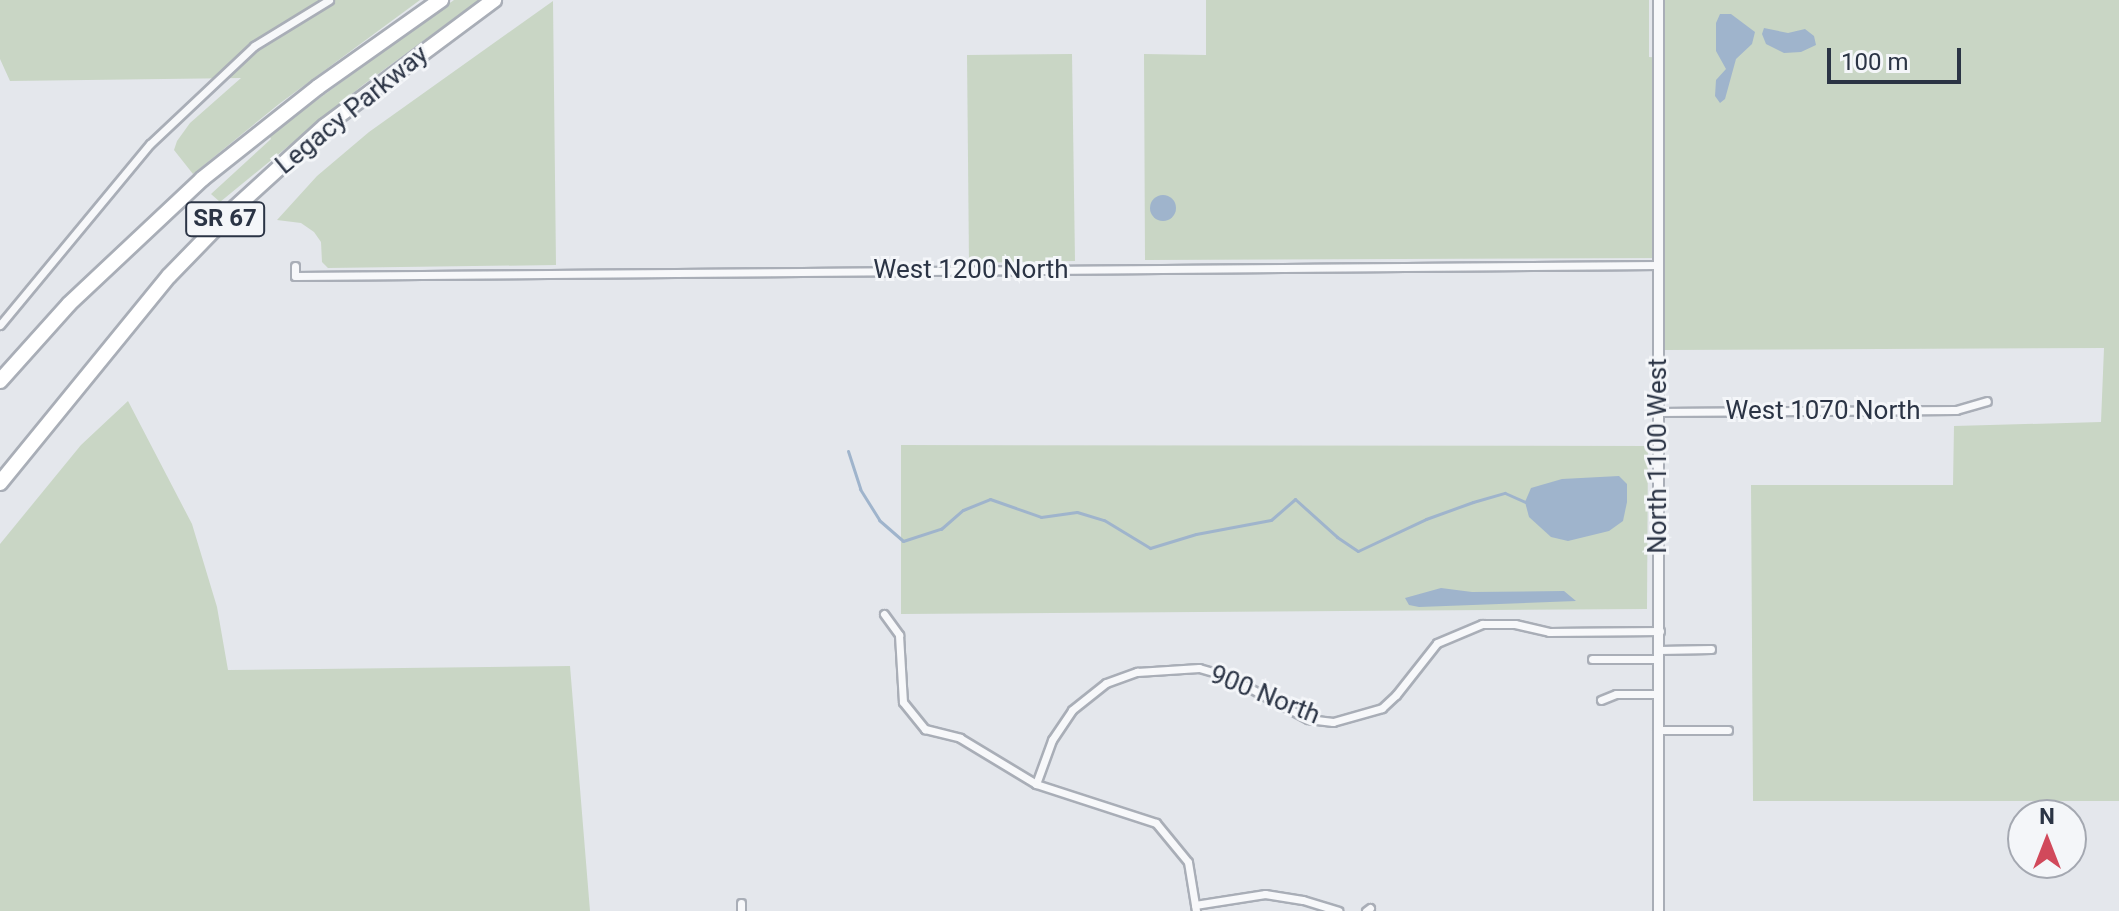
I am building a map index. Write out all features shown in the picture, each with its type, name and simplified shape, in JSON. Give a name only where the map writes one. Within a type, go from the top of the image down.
[{"type":"highway","name":"Legacy Parkway","points":[[0,381],[69,304],[202,179],[318,87],[441,0]]},
{"type":"highway","name":"Legacy Parkway","points":[[0,483],[169,276],[236,207],[325,126],[494,0]]},
{"type":"street","points":[[0,325],[150,144],[254,46],[329,0]]},
{"type":"street","name":"North 1100 West","points":[[1658,0],[1658,911]]},
{"type":"street","name":"West 1200 North","points":[[295,266],[295,276],[1658,265]]},
{"type":"street","name":"West 1070 North","points":[[1657,412],[1956,410],[1987,401]]},
{"type":"street","points":[[884,614],[899,635],[903,702],[925,729],[960,738],[1036,784],[1156,823],[1188,862],[1195,908],[1265,894],[1303,900],[1338,911]]},
{"type":"street","name":"900 North","points":[[1036,784],[1052,740],[1072,710],[1106,683],[1137,672],[1199,668],[1227,676],[1308,719],[1333,722],[1382,708],[1437,643],[1482,624],[1515,624],[1549,632],[1660,631]]},
{"type":"street","points":[[1592,659],[1711,649]]},
{"type":"street","points":[[1601,700],[1616,694],[1658,694]]},
{"type":"street","points":[[1657,730],[1728,730]]},
{"type":"green space","points":[[0,0],[420,0],[279,104],[193,174],[174,150],[177,141],[190,123],[241,78],[10,81],[0,59]]},
{"type":"green space","points":[[454,0],[479,0],[363,85],[220,202],[211,194],[271,139],[269,135]]},
{"type":"green space","points":[[1206,0],[1649,0],[1649,57],[1665,58],[1665,0],[2119,0],[2119,801],[1753,801],[1751,485],[1953,485],[1954,426],[2101,422],[2104,348],[1665,350],[1664,258],[1145,260],[1144,54],[1206,55]]},
{"type":"green space","points":[[553,1],[556,265],[328,268],[322,262],[321,242],[314,232],[301,223],[277,220],[317,176],[369,132]]},
{"type":"green space","points":[[1072,54],[1075,261],[969,263],[967,55]]},
{"type":"green space","points":[[128,401],[192,524],[217,607],[228,670],[570,666],[590,911],[0,911],[0,544],[81,445]]},
{"type":"green space","points":[[901,445],[1648,446],[1647,609],[901,614]]},
{"type":"water","points":[[1720,14],[1731,14],[1755,32],[1752,44],[1736,59],[1725,99],[1720,103],[1715,96],[1716,80],[1726,69],[1716,51],[1716,23]]},
{"type":"water","points":[[1764,28],[1788,33],[1805,29],[1814,36],[1816,45],[1801,52],[1784,53],[1766,44],[1762,34]]},
{"type":"water","points":[[1163,195],[1172,199],[1176,208],[1172,217],[1163,221],[1154,217],[1150,208],[1154,199]]},
{"type":"water","points":[[1619,476],[1627,484],[1627,502],[1623,521],[1609,531],[1568,541],[1551,537],[1529,517],[1525,502],[1531,488],[1562,479]]},
{"type":"water","points":[[1441,588],[1472,592],[1564,591],[1576,601],[1419,607],[1409,605],[1405,598]]},
{"type":"waterway","points":[[848,451],[860,489],[879,520],[903,541],[941,529],[963,510],[990,499],[1041,517],[1077,512],[1104,520],[1150,548],[1196,534],[1271,520],[1295,499],[1337,537],[1358,551],[1426,519],[1473,502],[1505,493],[1525,502]]}]
